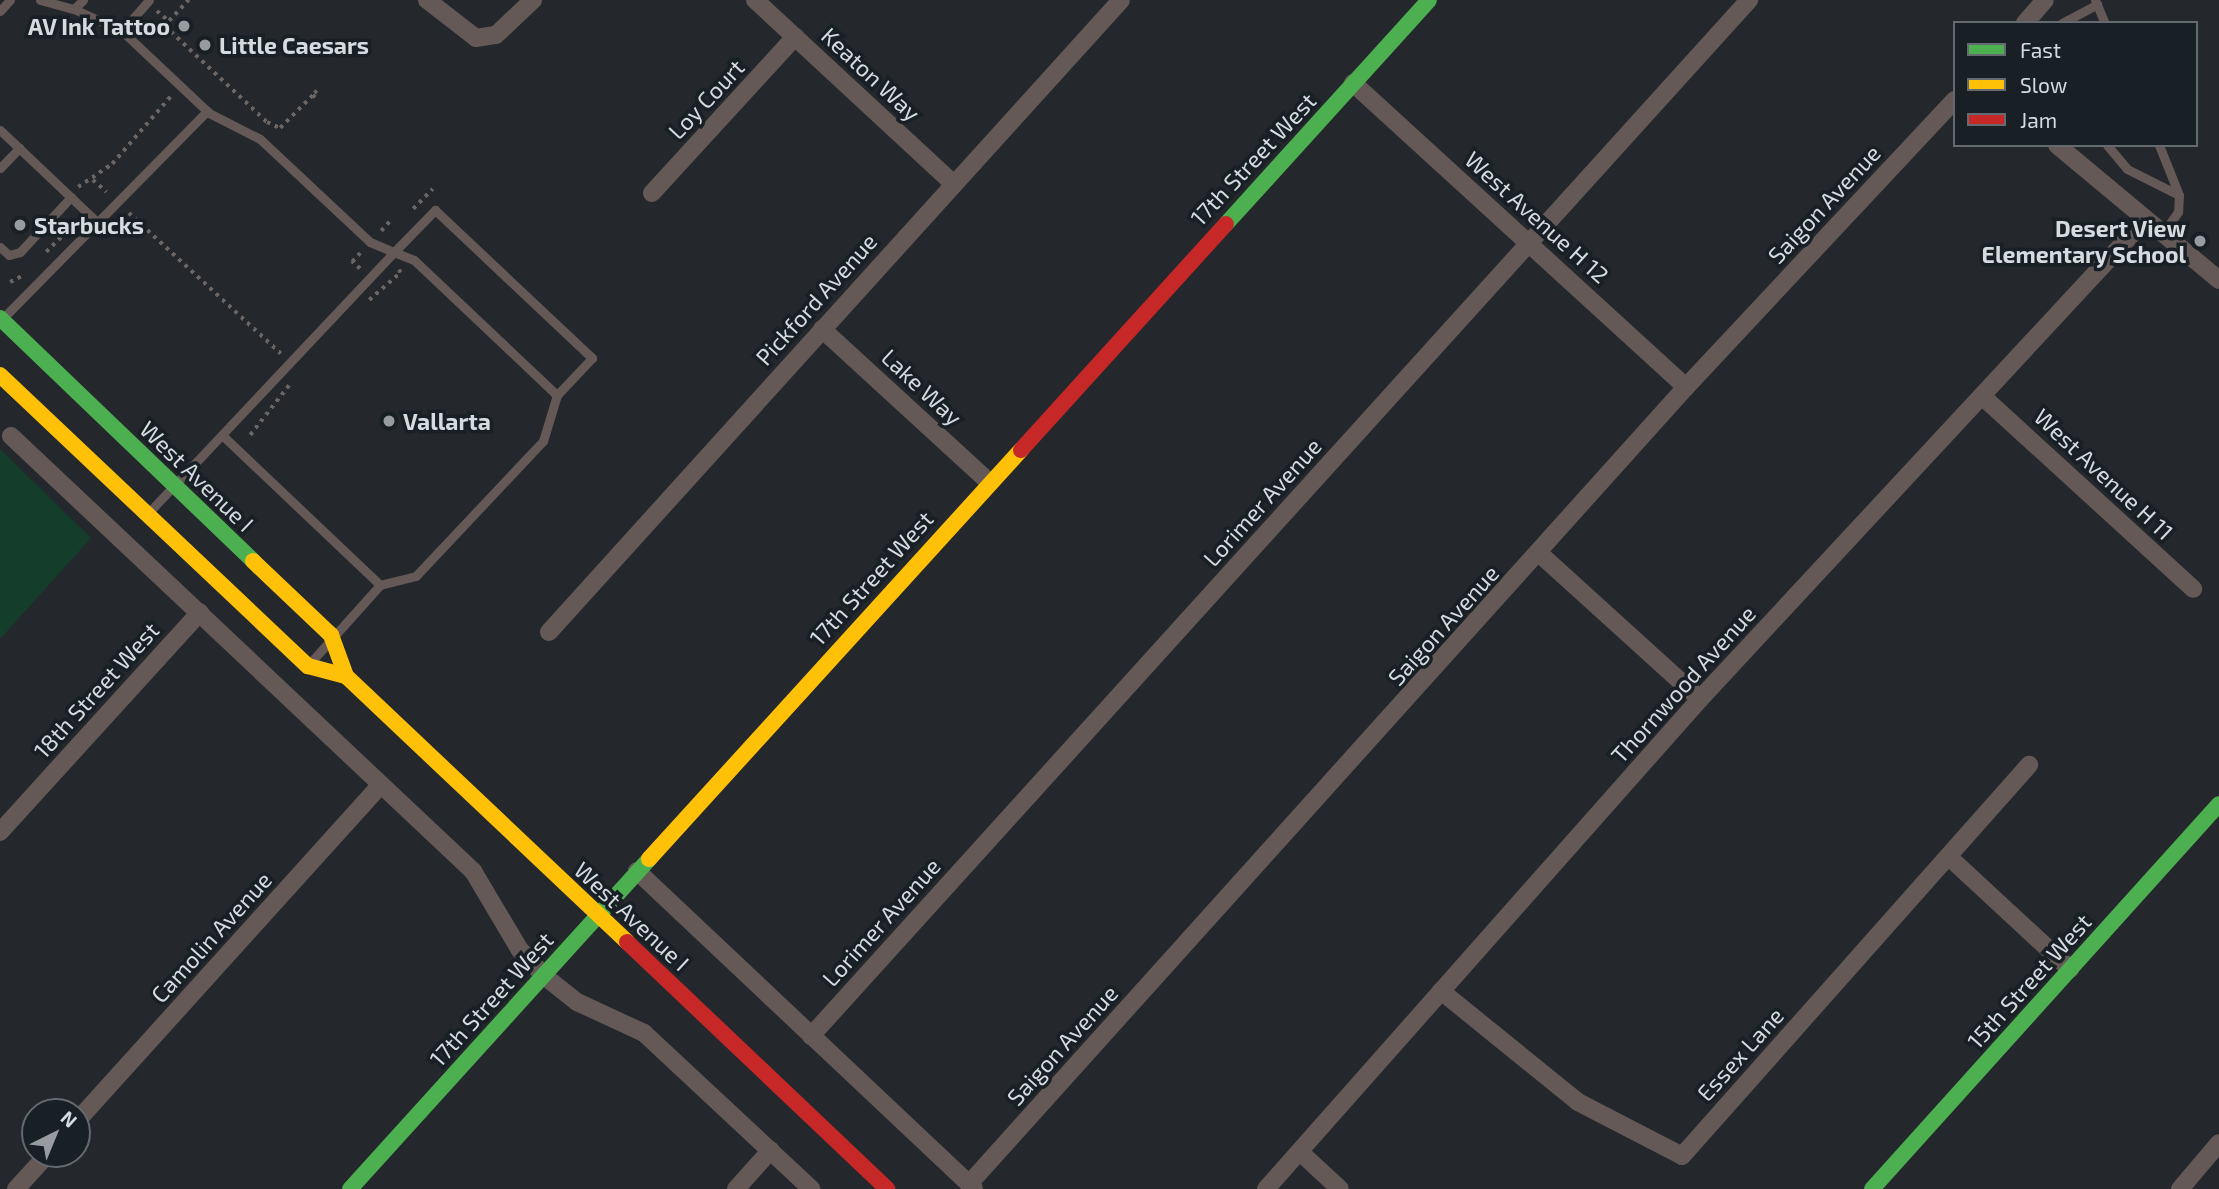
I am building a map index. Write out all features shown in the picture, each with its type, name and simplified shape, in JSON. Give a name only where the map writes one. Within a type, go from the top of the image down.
[{"type":"street","points":[[427,0],[476,38],[496,35],[533,0]]},
{"type":"street","name":"Keaton Way","points":[[755,0],[954,184]]},
{"type":"street","name":"Pickford Avenue","points":[[549,632],[1121,0]]},
{"type":"street","name":"17th Street West","points":[[350,1189],[988,481],[1429,0]]},
{"type":"street","name":"Lorimer Avenue","points":[[811,1036],[1749,0]]},
{"type":"street","points":[[2027,21],[2045,0]]},
{"type":"street","name":"Loy Court","points":[[652,193],[795,37]]},
{"type":"street","name":"West Avenue H 12","points":[[1353,83],[1686,387]]},
{"type":"street","name":"Saigon Avenue","points":[[972,1186],[1540,554],[1686,387],[1953,102]]},
{"type":"street","points":[[2059,147],[2219,279]]},
{"type":"street","name":"Thornwood Avenue","points":[[1266,1189],[1700,699],[2145,220]]},
{"type":"street","name":"West Avenue I","points":[[1,319],[331,635],[346,676],[887,1189]]},
{"type":"street","name":"Lake Way","points":[[822,328],[988,481]]},
{"type":"street","name":"West Avenue I","points":[[0,375],[308,666],[346,676]]},
{"type":"street","name":"West Avenue H 11","points":[[1982,396],[2193,589]]},
{"type":"street","points":[[11,436],[473,871],[520,950],[543,975],[577,1002],[644,1033],[811,1189]]},
{"type":"street","points":[[1540,554],[1700,699]]},
{"type":"street","name":"18th Street West","points":[[0,832],[200,612]]},
{"type":"street","name":"Essex Lane","points":[[1441,991],[1578,1102],[1682,1156],[2028,765]]},
{"type":"street","name":"Camolin Avenue","points":[[91,1106],[381,785]]},
{"type":"street","name":"15th Street West","points":[[1872,1189],[2219,804]]},
{"type":"street","points":[[1949,857],[2070,969]]},
{"type":"street","points":[[637,871],[972,1186]]},
{"type":"street","points":[[2180,1189],[2219,1143]]},
{"type":"street","points":[[736,1189],[771,1150]]},
{"type":"street","points":[[1300,1152],[1340,1189]]},
{"type":"street","points":[[16,1189],[35,1168]]},
{"type":"lane","points":[[0,11],[10,0]]},
{"type":"lane","points":[[40,0],[74,9],[122,31],[207,111],[260,139],[370,243],[414,260],[557,395]]},
{"type":"lane","points":[[74,9],[83,0]]},
{"type":"lane","points":[[122,31],[149,0]]},
{"type":"lane","points":[[2065,21],[2096,2],[2104,21]]},
{"type":"lane","points":[[1,319],[207,111]]},
{"type":"lane","points":[[0,131],[97,222]]},
{"type":"lane","points":[[2109,147],[2127,169],[2179,195]]},
{"type":"lane","points":[[2160,147],[2179,195],[2178,212],[2162,234]]},
{"type":"lane","points":[[0,168],[19,148]]},
{"type":"lane","points":[[0,247],[9,255],[20,252],[70,197]]},
{"type":"lane","points":[[147,514],[288,360],[435,211],[592,358],[557,395],[543,441],[416,576],[380,585],[331,635],[308,666]]},
{"type":"lane","points":[[222,435],[380,585]]},
{"type":"path","points":[[189,0],[165,26],[267,122],[280,128],[317,91]]},
{"type":"path","points":[[70,197],[93,180],[181,85]]},
{"type":"path","points":[[313,95],[319,101]]},
{"type":"path","points":[[93,180],[107,192]]},
{"type":"path","points":[[413,209],[432,189]]},
{"type":"path","points":[[129,212],[288,360]]},
{"type":"path","points":[[382,230],[391,220]]},
{"type":"path","points":[[39,259],[67,231],[58,222]]},
{"type":"path","points":[[360,253],[352,262],[361,270]]},
{"type":"path","points":[[10,282],[30,268]]},
{"type":"green space","points":[[0,449],[91,538],[0,639]]},
{"type":"traffic: fast","points":[[1226,224],[1429,0]]},
{"type":"traffic: fast","points":[[0,318],[253,561]]},
{"type":"traffic: fast","points":[[1872,1189],[2219,804]]},
{"type":"traffic: fast","points":[[350,1189],[649,859]]},
{"type":"traffic: slow","points":[[0,375],[308,666],[346,676]]},
{"type":"traffic: slow","points":[[649,859],[1021,450]]},
{"type":"traffic: slow","points":[[253,561],[331,635],[346,676],[627,942]]},
{"type":"traffic: jam","points":[[1021,450],[1226,224]]},
{"type":"traffic: jam","points":[[627,942],[887,1189]]},
{"type":"place","name":"AV Ink Tattoo","points":[[184,26]]},
{"type":"place","name":"Little Caesars","points":[[205,45]]},
{"type":"place","name":"Starbucks","points":[[20,225]]},
{"type":"place","name":"Desert View Elementary School","points":[[2200,241]]},
{"type":"place","name":"Vallarta","points":[[389,421]]}]
